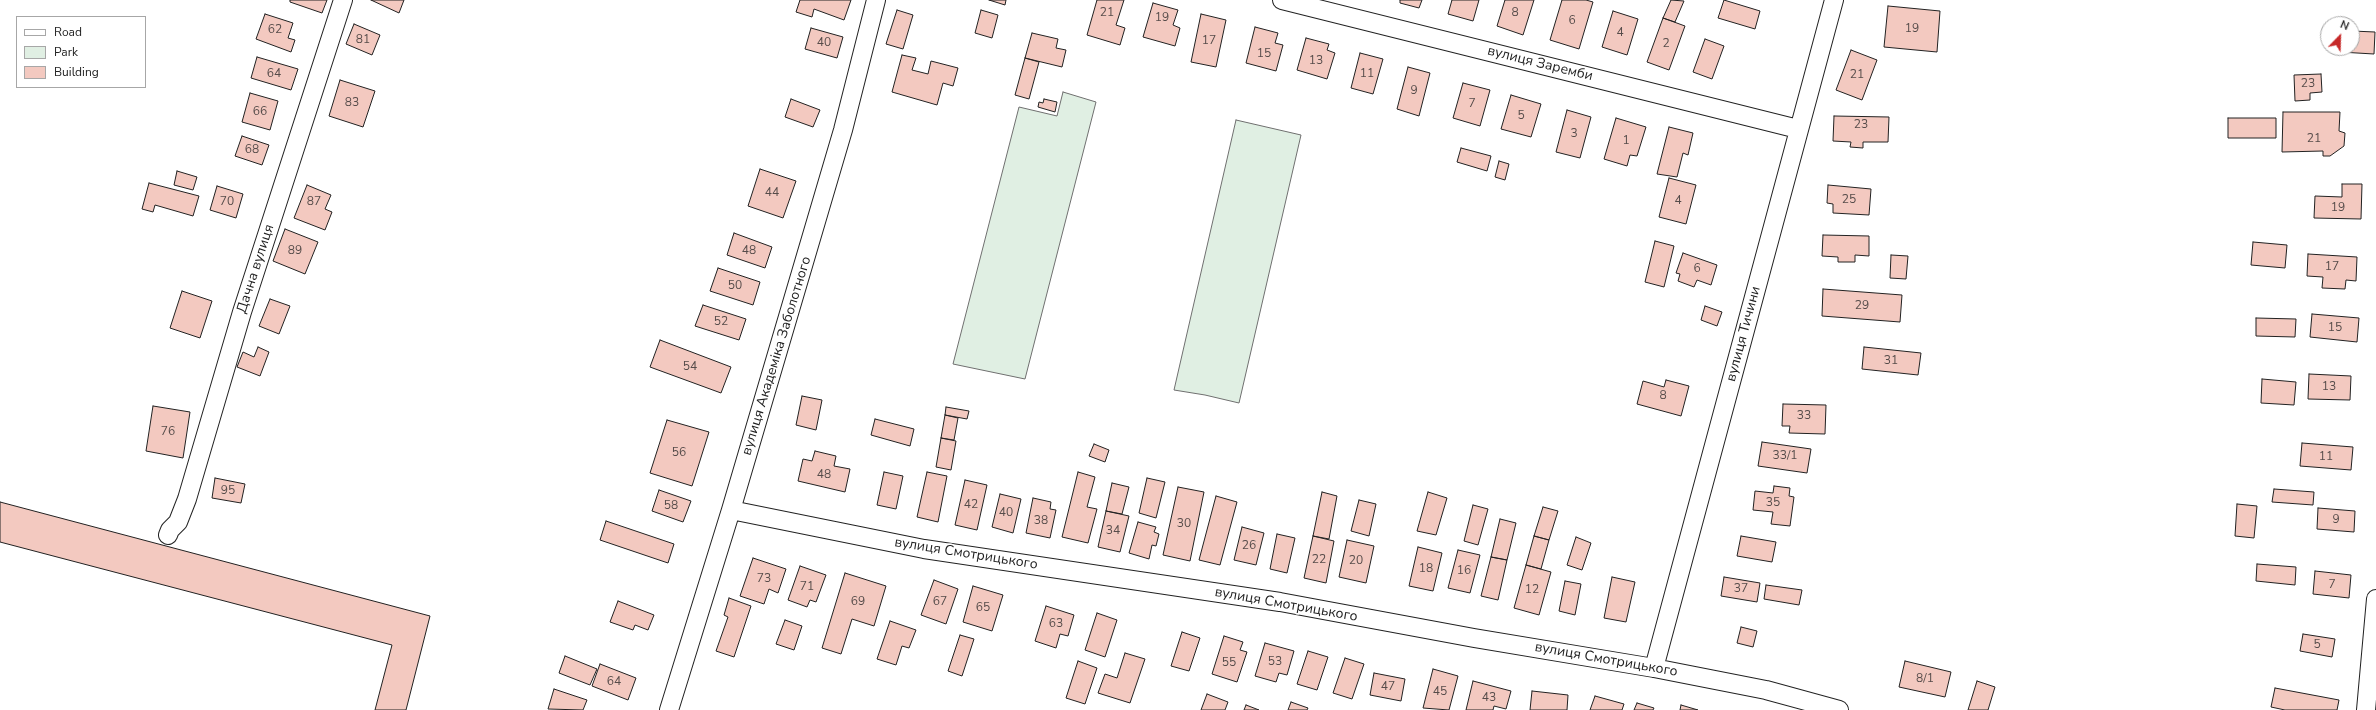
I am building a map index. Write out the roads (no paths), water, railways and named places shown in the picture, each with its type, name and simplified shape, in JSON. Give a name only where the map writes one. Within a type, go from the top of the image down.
[{"type":"street","name":"Дачна вулиця","points":[[168,535],[170,530],[178,522],[188,499],[242,312],[343,0]]},
{"type":"street","name":"вулиця Академіка Заболотного","points":[[669,710],[731,510],[843,130],[876,0]]},
{"type":"street","name":"вулиця Заремби","points":[[1282,0],[1798,129]]},
{"type":"street","name":"вулиця Тичини","points":[[1654,668],[1834,0]]},
{"type":"street","name":"вулиця Смотрицького","points":[[731,510],[924,549],[1280,602],[1654,668],[1766,690],[1840,710]]},
{"type":"street","points":[[2366,710],[2376,599]]}]
